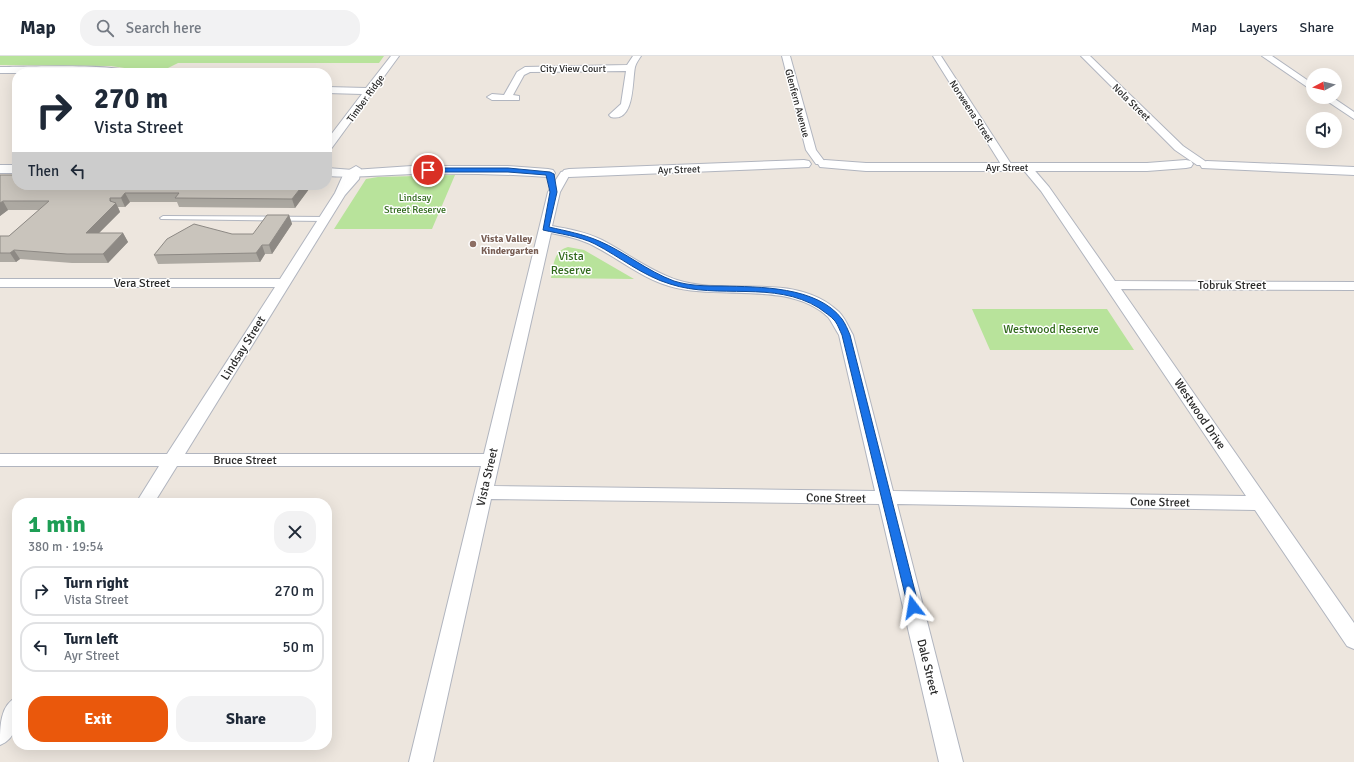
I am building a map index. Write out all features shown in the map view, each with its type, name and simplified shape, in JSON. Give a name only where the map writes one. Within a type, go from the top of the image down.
[{"type":"street","name":"Timber Ridge","points":[[332,143],[395,56]]},
{"type":"street","points":[[614,115],[626,104],[630,68],[632,62],[637,56]]},
{"type":"street","name":"Glenfern Avenue","points":[[786,56],[814,166]]},
{"type":"street","name":"Norweena Street","points":[[937,56],[1008,167]]},
{"type":"street","name":"Nola Street","points":[[1085,56],[1198,166]]},
{"type":"street","points":[[1266,56],[1306,83]]},
{"type":"street","name":"City View Court","points":[[492,97],[511,98],[520,74],[528,69],[630,68]]},
{"type":"street","points":[[0,69],[12,69]]},
{"type":"street","points":[[0,75],[12,69]]},
{"type":"street","points":[[0,79],[12,69]]},
{"type":"street","points":[[332,90],[370,91]]},
{"type":"street","points":[[1336,104],[1354,116]]},
{"type":"street","name":"Ayr Street","points":[[549,171],[560,164],[568,171],[814,166],[1198,166],[1354,170]]},
{"type":"street","name":"Westwood Drive","points":[[1030,167],[1354,640]]},
{"type":"street","points":[[0,169],[12,169]]},
{"type":"street","points":[[332,169],[354,172]]},
{"type":"street","points":[[332,172],[412,170],[549,171]]},
{"type":"street","name":"Vista Street","points":[[549,171],[554,192]]},
{"type":"street","name":"Vista Street","points":[[421,762],[545,228],[554,192],[568,171]]},
{"type":"street","name":"Lindsay Street","points":[[148,498],[354,172]]},
{"type":"street","name":"Dale Street","points":[[545,228],[596,242],[653,274],[673,283],[694,288],[756,289],[792,293],[813,301],[839,320],[846,335],[952,762]]},
{"type":"street","name":"Vera Street","points":[[0,283],[284,283]]},
{"type":"street","name":"Tobruk Street","points":[[1111,285],[1354,286]]},
{"type":"street","name":"Bruce Street","points":[[0,460],[491,460]]},
{"type":"street","name":"Cone Street","points":[[484,492],[886,499],[1260,503]]},
{"type":"street","points":[[0,734],[12,715]]},
{"type":"lane","points":[[163,218],[325,219]]},
{"type":"green space","points":[[0,56],[384,56],[379,63],[178,63],[168,68],[0,65]]},
{"type":"green space","name":"Lindsay Street Reserve","points":[[455,175],[432,229],[334,229],[366,179],[378,177]]},
{"type":"green space","name":"Vista Reserve","points":[[568,247],[584,250],[634,279],[551,278],[557,255],[563,249]]},
{"type":"green space","name":"Westwood Reserve","points":[[972,309],[1107,309],[1134,350],[990,350]]},
{"type":"building","points":[[0,175],[12,175],[12,190],[299,190],[292,199],[175,198],[179,193],[125,193],[121,198],[110,198],[110,201],[116,203],[86,233],[123,233],[103,254],[67,254],[14,250],[10,253],[0,253],[0,236],[9,236],[49,201],[3,201],[0,203]]},
{"type":"building","points":[[267,215],[289,215],[269,245],[262,245],[256,253],[154,255],[167,239],[194,224],[232,234],[253,234]]},
{"type":"place","name":"Vista Valley Kindergarten","points":[[473,244]]},
{"type":"route","points":[[428,170],[508,170],[548,173],[550,174],[554,192],[545,228],[596,242],[662,279],[673,283],[704,289],[756,289],[792,293],[823,306],[839,320],[846,335],[913,607]]}]
